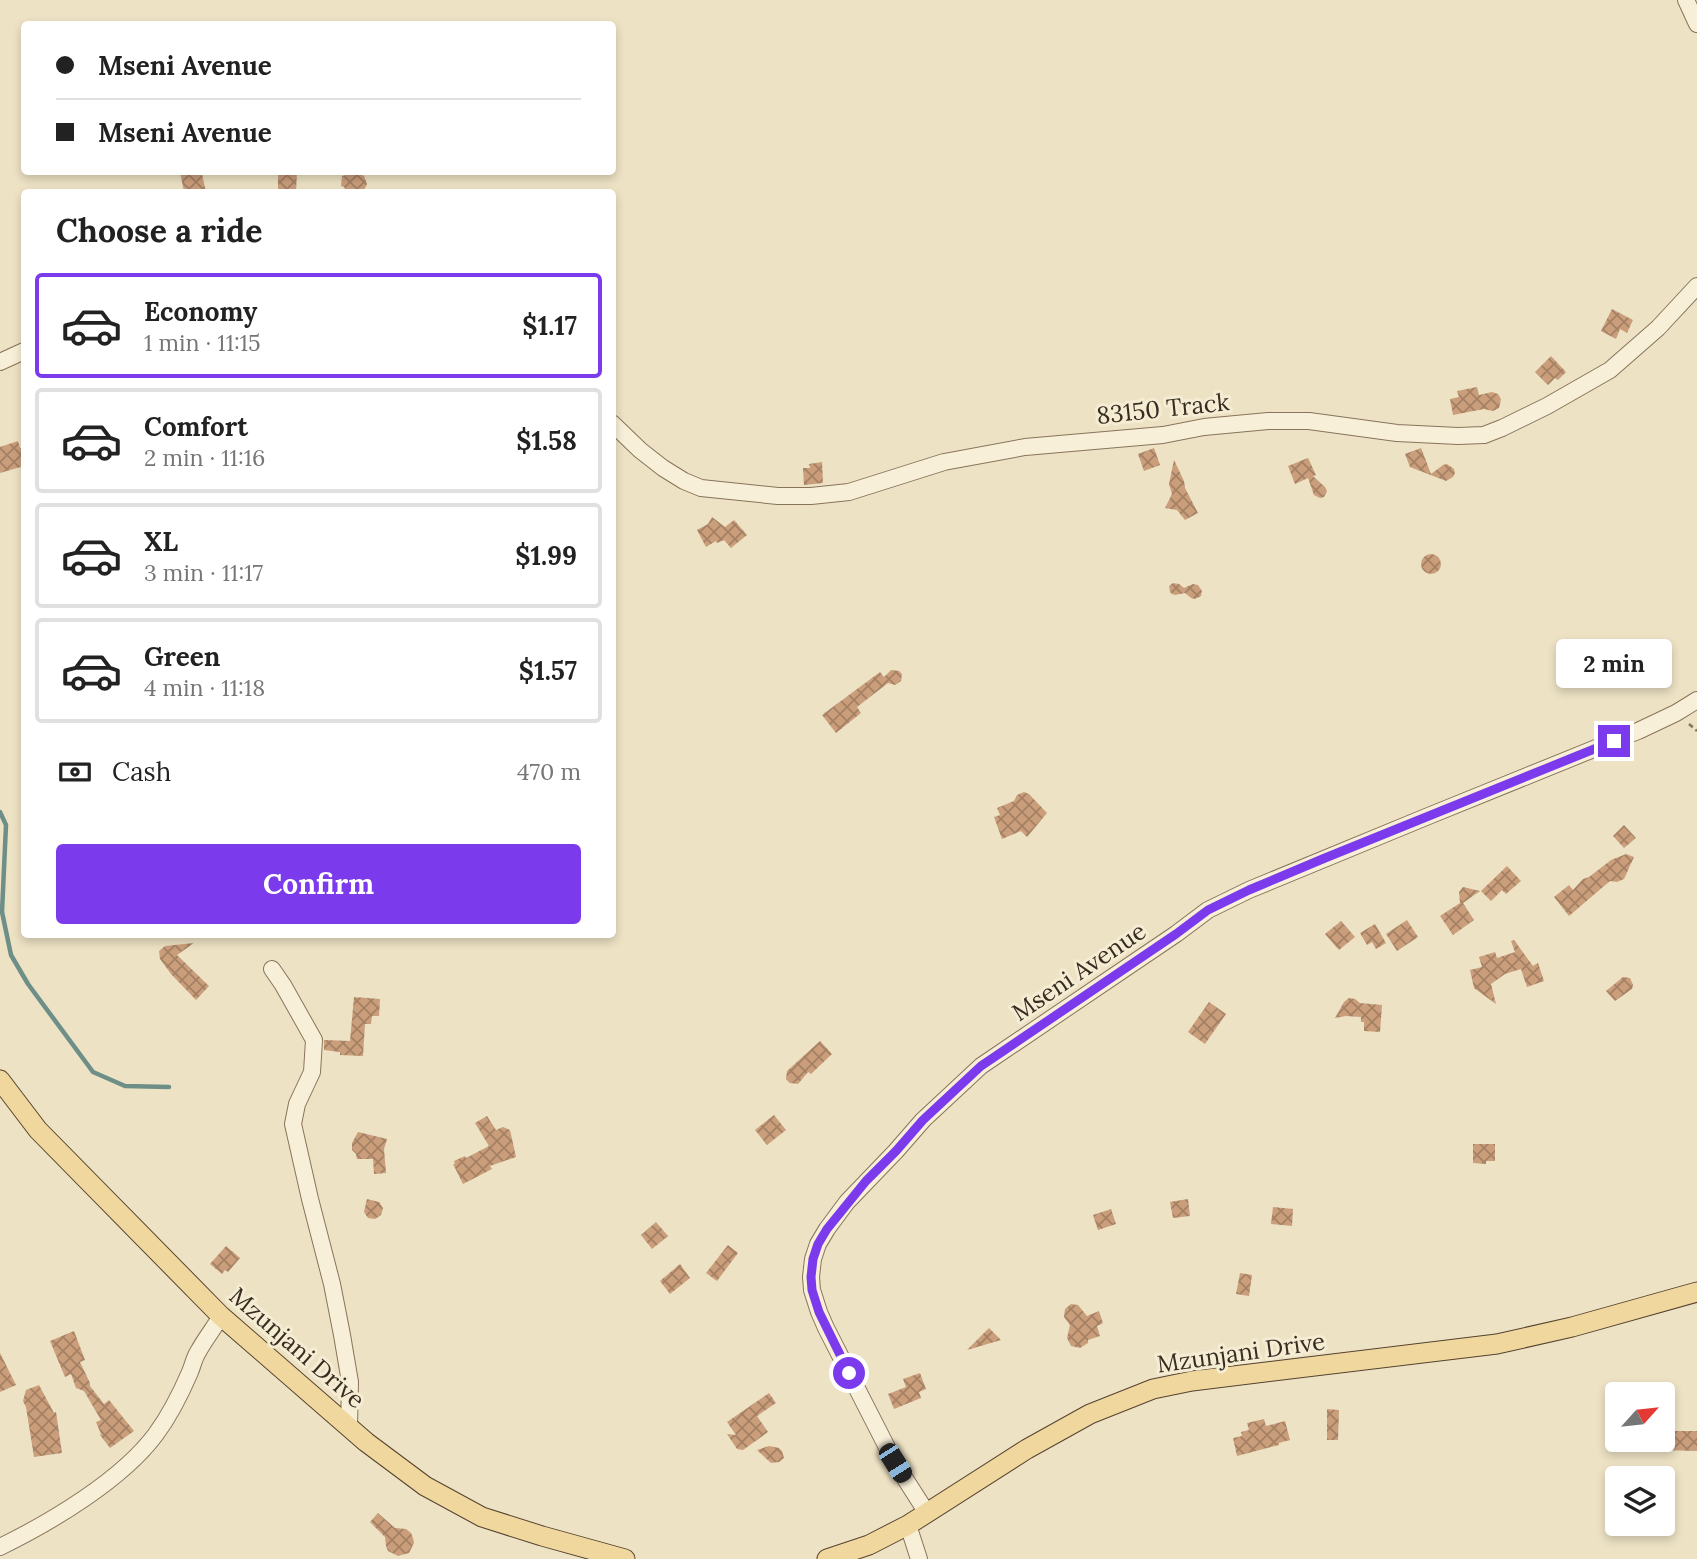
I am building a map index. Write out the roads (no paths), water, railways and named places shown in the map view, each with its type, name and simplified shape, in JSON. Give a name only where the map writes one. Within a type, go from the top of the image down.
[{"type":"main road","name":"Mzunjani Drive","points":[[0,1080],[38,1130],[221,1316],[349,1427],[425,1486],[482,1517],[625,1559]]},
{"type":"main road","name":"Mzunjani Drive","points":[[827,1559],[869,1545],[908,1525],[1027,1449],[1121,1401],[1153,1389],[1192,1381],[1497,1344],[1572,1327],[1697,1292]]},
{"type":"street","points":[[1686,0],[1697,24]]},
{"type":"street","name":"83150 Track","points":[[616,427],[640,450],[684,481],[701,488],[778,496],[849,492],[944,463],[1025,447],[1163,435],[1204,427],[1268,421],[1309,421],[1397,433],[1484,435],[1547,406],[1610,370],[1658,328],[1697,286]]},
{"type":"street","points":[[0,362],[21,352]]},
{"type":"street","name":"Mseni Avenue","points":[[927,1513],[895,1463],[826,1328],[812,1290],[811,1277],[818,1244],[827,1229],[847,1202],[923,1120],[981,1066],[1208,910],[1249,890],[1638,731],[1697,700]]},
{"type":"street","points":[[272,969],[314,1040],[312,1072],[297,1104],[293,1124],[335,1297],[349,1382],[349,1427]]},
{"type":"street","points":[[0,1547],[59,1516],[113,1477],[136,1456],[155,1436],[166,1418],[197,1353],[221,1316]]},
{"type":"street","points":[[908,1525],[919,1559]]},
{"type":"waterway","points":[[0,812],[6,825],[2,912],[11,955],[28,984],[93,1072],[125,1086],[169,1087]]}]
